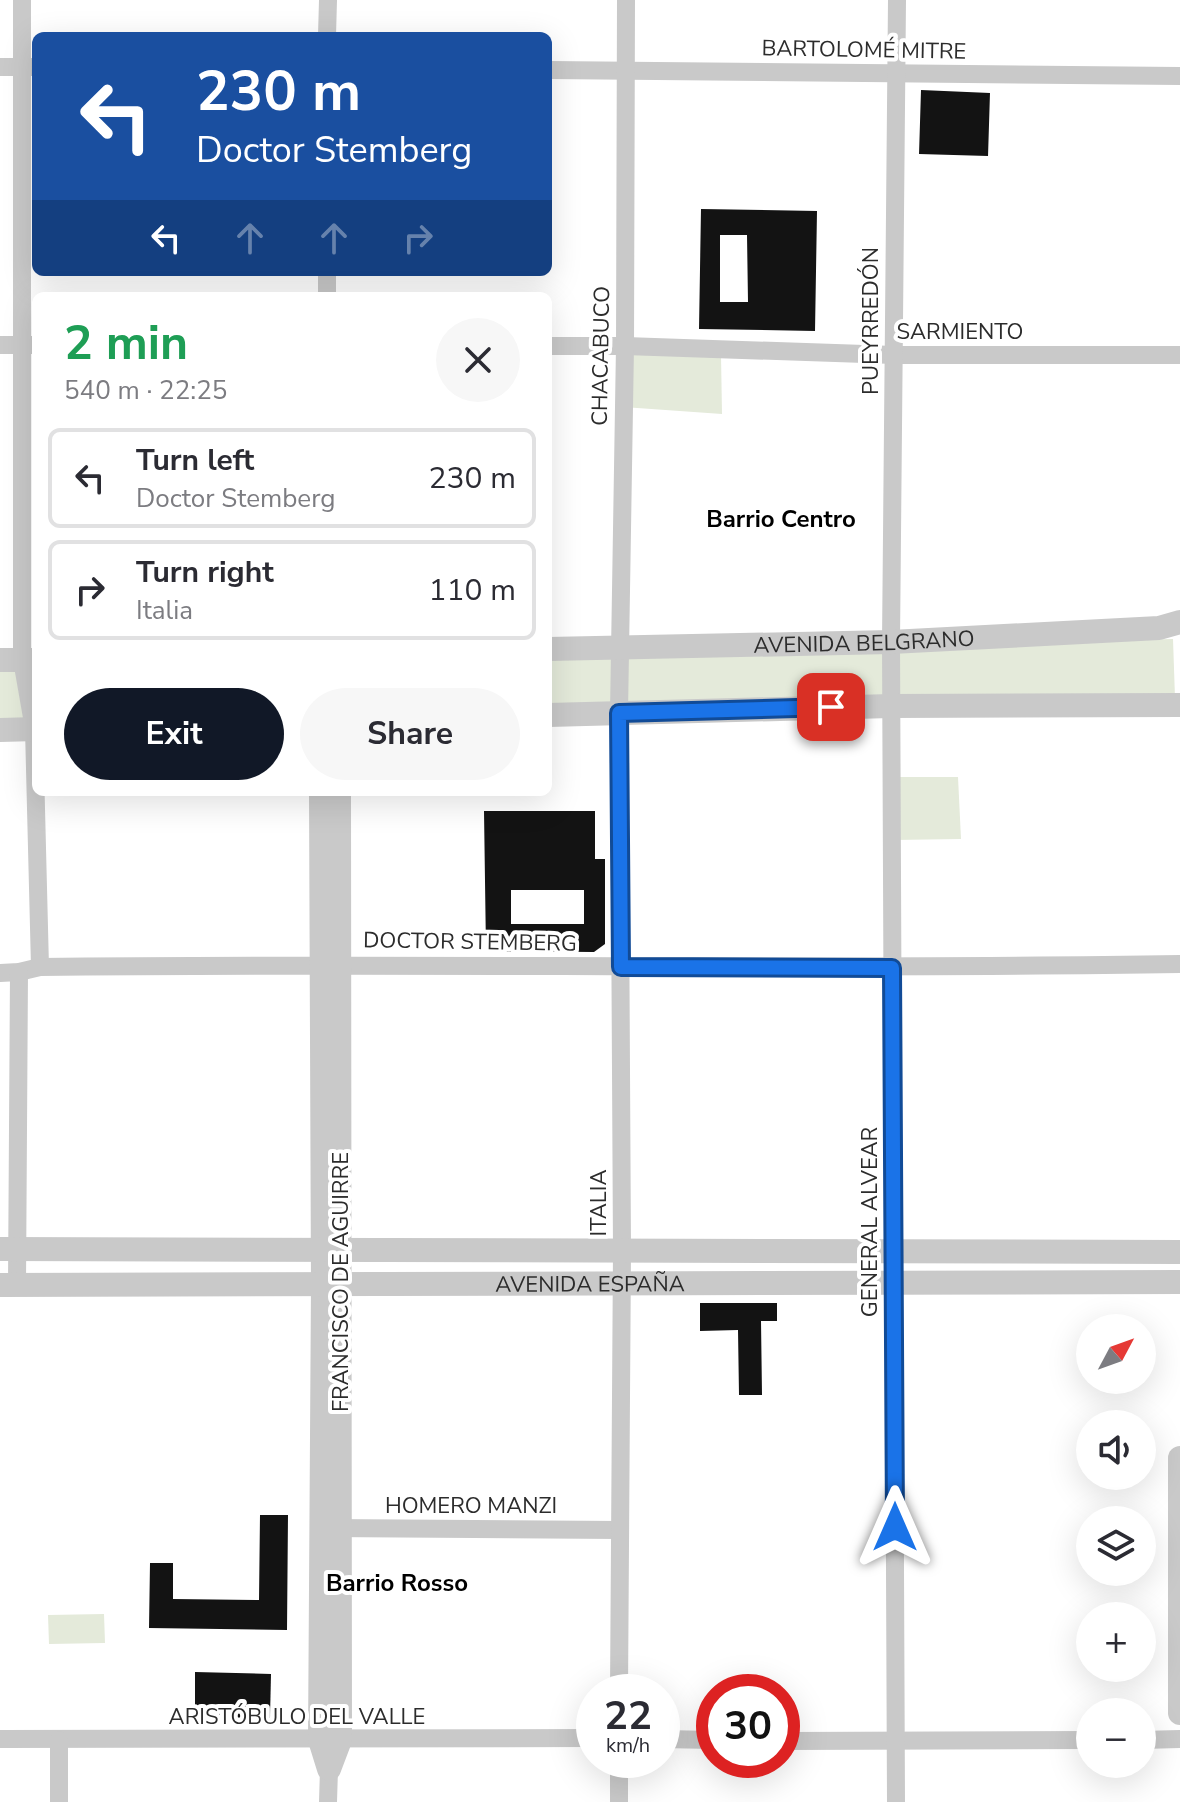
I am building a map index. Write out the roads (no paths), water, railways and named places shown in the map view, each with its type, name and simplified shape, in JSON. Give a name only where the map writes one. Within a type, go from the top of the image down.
[{"type":"street","points":[[22,0],[29,67],[28,345],[20,435],[29,528],[19,660],[32,716]]},
{"type":"street","points":[[327,32],[328,0]]},
{"type":"street","name":"CHACABUCO","points":[[619,713],[626,0]]},
{"type":"street","name":"PUEYRREDÓN","points":[[891,642],[897,0]]},
{"type":"street","points":[[0,67],[29,67]]},
{"type":"street","name":"BARTOLOMÉ MITRE","points":[[552,70],[1180,76]]},
{"type":"street","points":[[0,345],[28,345]]},
{"type":"street","name":"SARMIENTO","points":[[552,346],[894,355],[1180,355]]},
{"type":"street","points":[[0,435],[20,435]]},
{"type":"street","name":"AVENIDA BELGRANO","points":[[552,649],[891,642],[1159,628],[1180,622]]},
{"type":"street","name":"GENERAL ALVEAR","points":[[891,642],[896,1802]]},
{"type":"street","points":[[552,715],[891,706],[1180,705]]},
{"type":"street","name":"ITALIA","points":[[619,713],[622,1250],[619,1674]]},
{"type":"street","points":[[0,730],[32,729]]},
{"type":"street","points":[[36,796],[40,967]]},
{"type":"street","name":"FRANCISCO DE AGUIRRE","points":[[321,796],[331,964]]},
{"type":"street","name":"FRANCISCO DE AGUIRRE","points":[[328,1802],[331,964],[339,796]]},
{"type":"street","name":"DOCTOR STEMBERG","points":[[0,973],[40,967],[331,964],[892,968],[1180,964]]},
{"type":"street","points":[[8,1285],[19,972]]},
{"type":"street","name":"AVENIDA ESPAÑA","points":[[8,1249],[1180,1252]]},
{"type":"street","name":"AVENIDA ESPAÑA","points":[[8,1285],[1180,1282]]},
{"type":"street","points":[[1180,1458],[1180,1713]]},
{"type":"street","name":"HOMERO MANZI","points":[[330,1528],[620,1530]]},
{"type":"street","name":"ARISTÓBULO DEL VALLE","points":[[0,1739],[576,1738]]},
{"type":"street","points":[[1156,1740],[1180,1739]]},
{"type":"street","points":[[59,1740],[59,1802]]},
{"type":"street","points":[[800,1741],[1076,1740]]},
{"type":"street","points":[[619,1778],[619,1802]]},
{"type":"district","name":"Barrio Centro","points":[[781,519]]},
{"type":"district","name":"Barrio Rosso","points":[[397,1583]]}]
